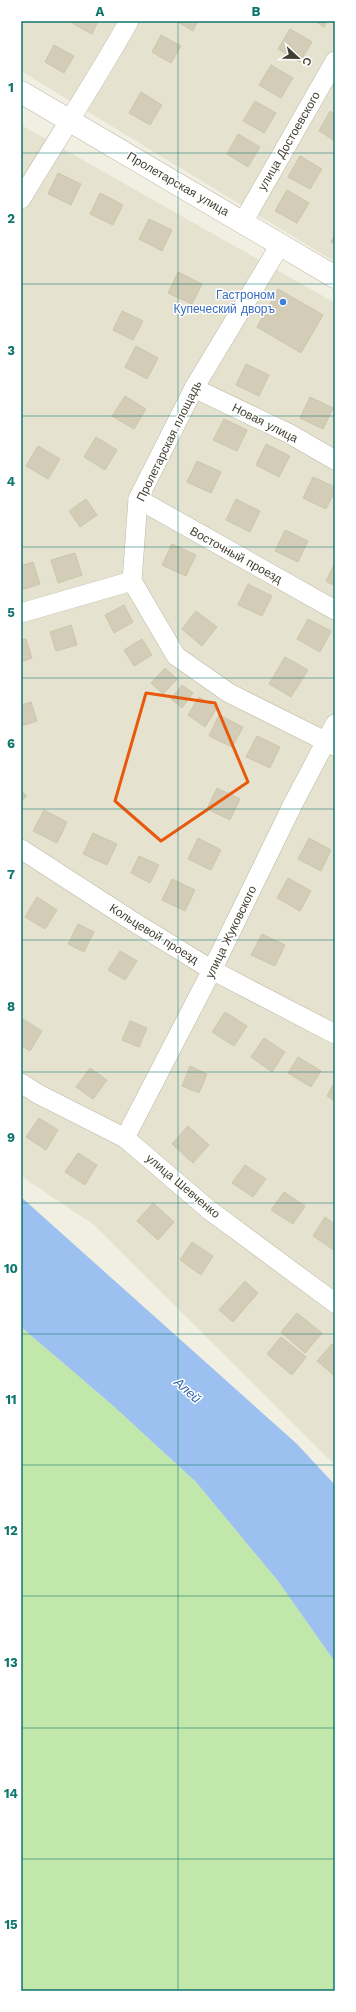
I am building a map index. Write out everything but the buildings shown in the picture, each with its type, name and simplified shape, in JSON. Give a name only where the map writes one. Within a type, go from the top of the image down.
[{"type":"street","points":[[21,199],[68,119],[99,75],[129,21]]},
{"type":"street","name":"улица Достоевского","points":[[243,222],[335,61]]},
{"type":"street","name":"Пролетарская улица","points":[[21,92],[335,277]]},
{"type":"street","name":"Пролетарская площадь","points":[[132,581],[138,499],[194,388],[280,245]]},
{"type":"street","name":"Новая улица","points":[[194,388],[288,433],[335,460]]},
{"type":"street","name":"Восточный проезд","points":[[138,499],[335,610]]},
{"type":"street","points":[[21,613],[132,581],[176,656],[229,693],[331,744]]},
{"type":"street","name":"улица Жуковского","points":[[125,1138],[212,970],[293,804],[331,744],[335,724]]},
{"type":"street","name":"Кольцевой проезд","points":[[21,848],[130,920],[212,970],[335,1034]]},
{"type":"street","name":"улица Шевченко","points":[[21,1083],[38,1094],[125,1138],[208,1209],[335,1303]]},
{"type":"highlighted area","points":[[146,693],[215,703],[248,782],[161,841],[115,801]]},
{"type":"shaded area","points":[[21,21],[335,21],[335,262],[21,71]]},
{"type":"shaded area","points":[[21,125],[335,303],[335,1465],[94,1225],[21,1176]]},
{"type":"green space","points":[[21,1327],[110,1403],[196,1482],[278,1581],[335,1662],[335,1991],[21,1991]]},
{"type":"water","name":"Алей","points":[[21,1197],[297,1444],[335,1485],[335,1662],[278,1581],[196,1482],[110,1403],[21,1327]]},
{"type":"place","name":"Гастроном Купеческий дворъ","points":[[283,302]]}]
